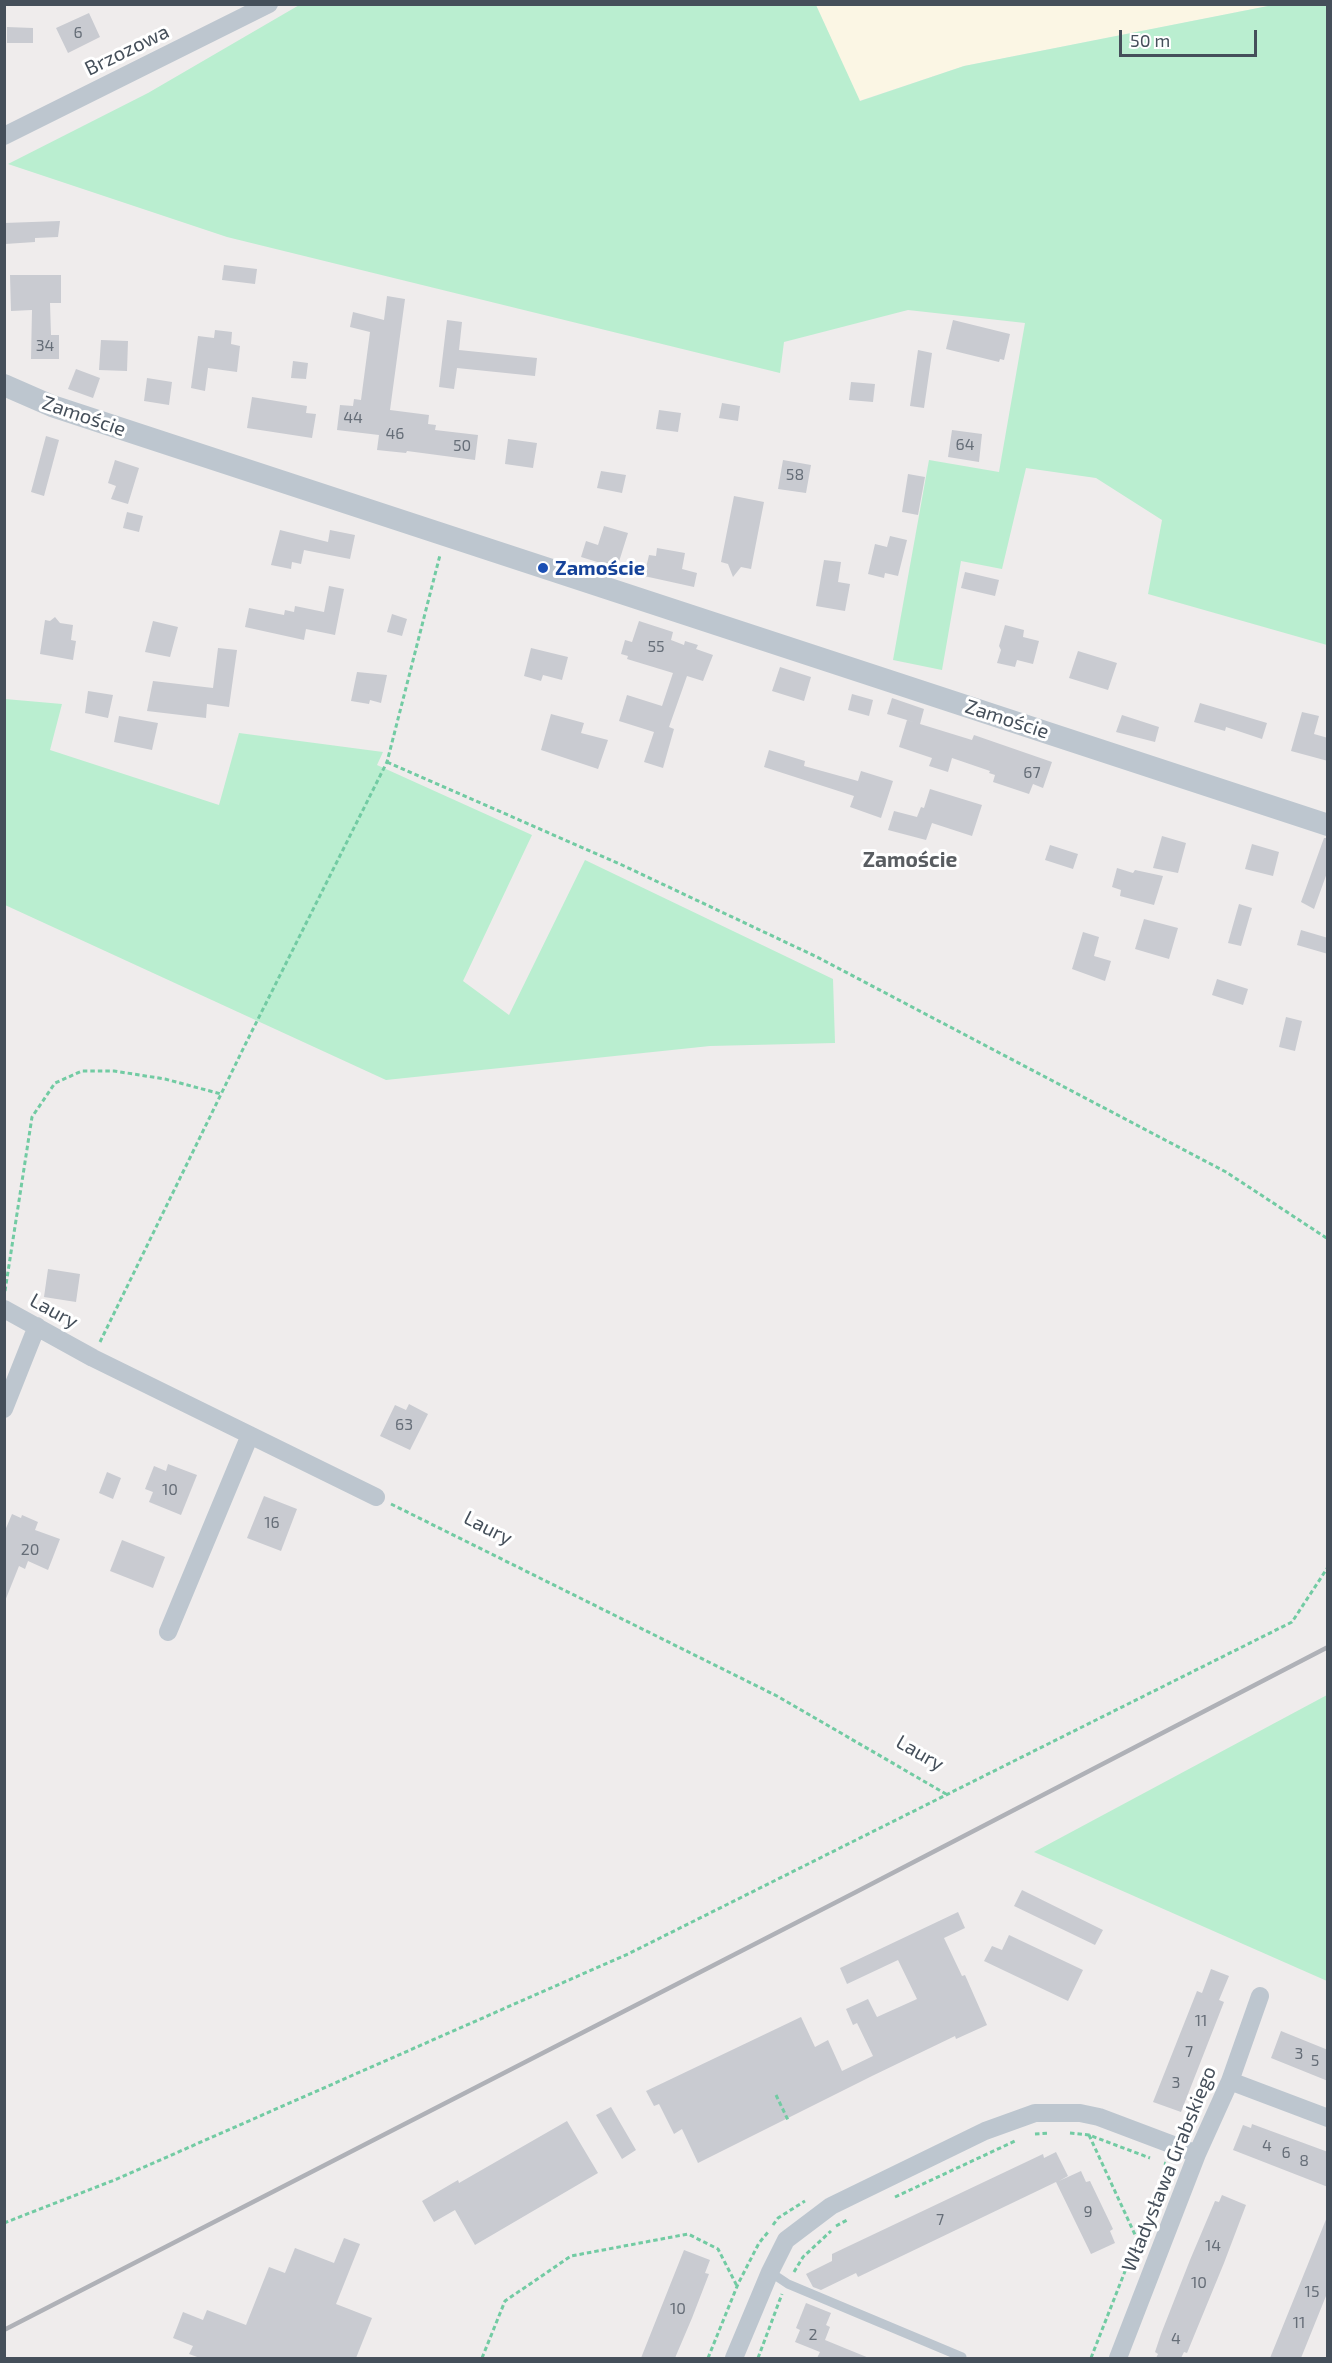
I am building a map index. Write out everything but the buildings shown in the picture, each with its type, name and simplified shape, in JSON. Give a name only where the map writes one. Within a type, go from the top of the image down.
[{"type":"street","name":"Brzozowa","points":[[4,136],[233,13],[269,4]]},
{"type":"street","name":"Zamoście","points":[[4,386],[52,406],[1328,825]]},
{"type":"street","name":"Laury","points":[[4,1309],[93,1358],[376,1497]]},
{"type":"street","points":[[4,1409],[37,1326]]},
{"type":"street","points":[[168,1632],[250,1435]]},
{"type":"street","name":"Władysława Grabskiego","points":[[1118,2358],[1197,2154],[1230,2081],[1260,1996]]},
{"type":"street","points":[[1230,2081],[1328,2118]]},
{"type":"street","points":[[734,2358],[786,2240],[831,2206],[985,2131],[1035,2113],[1061,2111],[1099,2117],[1197,2154]]},
{"type":"lane","points":[[770,2272],[788,2284],[962,2357]]},
{"type":"path","points":[[93,1358],[221,1094],[387,762],[445,536]]},
{"type":"path","points":[[387,762],[622,865],[817,957],[1226,1172],[1328,1239]]},
{"type":"path","points":[[4,1293],[32,1117],[55,1083],[82,1071],[114,1071],[165,1079],[221,1094]]},
{"type":"path","name":"Laury","points":[[376,1497],[777,1696],[947,1794]]},
{"type":"path","points":[[4,2223],[117,2179],[628,1954],[1292,1622],[1328,1567]]},
{"type":"path","points":[[776,2095],[788,2120]]},
{"type":"path","points":[[1061,2132],[1089,2135],[1167,2164],[1091,2358]]},
{"type":"path","points":[[1030,2134],[1051,2133]]},
{"type":"path","points":[[1089,2135],[1138,2240]]},
{"type":"path","points":[[891,2199],[1020,2139]]},
{"type":"path","points":[[758,2358],[788,2284],[803,2257],[836,2227],[851,2218]]},
{"type":"path","points":[[482,2358],[505,2301],[571,2256],[688,2234],[718,2249],[737,2286],[708,2358]]},
{"type":"shaded area","points":[[816,5],[1273,5],[964,66],[859,101]]},
{"type":"green space","points":[[301,4],[816,5],[860,101],[964,66],[1273,5],[1327,5],[1327,645],[1148,594],[1162,520],[1096,478],[1026,468],[1002,569],[961,561],[942,670],[893,660],[929,460],[999,472],[1025,323],[908,310],[784,342],[780,373],[227,237],[8,164],[148,93]]},
{"type":"green space","points":[[5,699],[62,704],[50,750],[219,805],[239,733],[383,752],[377,765],[532,835],[463,981],[509,1015],[585,860],[833,979],[835,1043],[710,1046],[386,1080],[5,905]]},
{"type":"green space","points":[[1327,1695],[1327,1981],[1034,1852]]},
{"type":"railway","points":[[4,2330],[1328,1647]]},
{"type":"place","name":"Zamoście","points":[[543,568]]},
{"type":"district","name":"Zamoście","points":[[910,860]]}]
